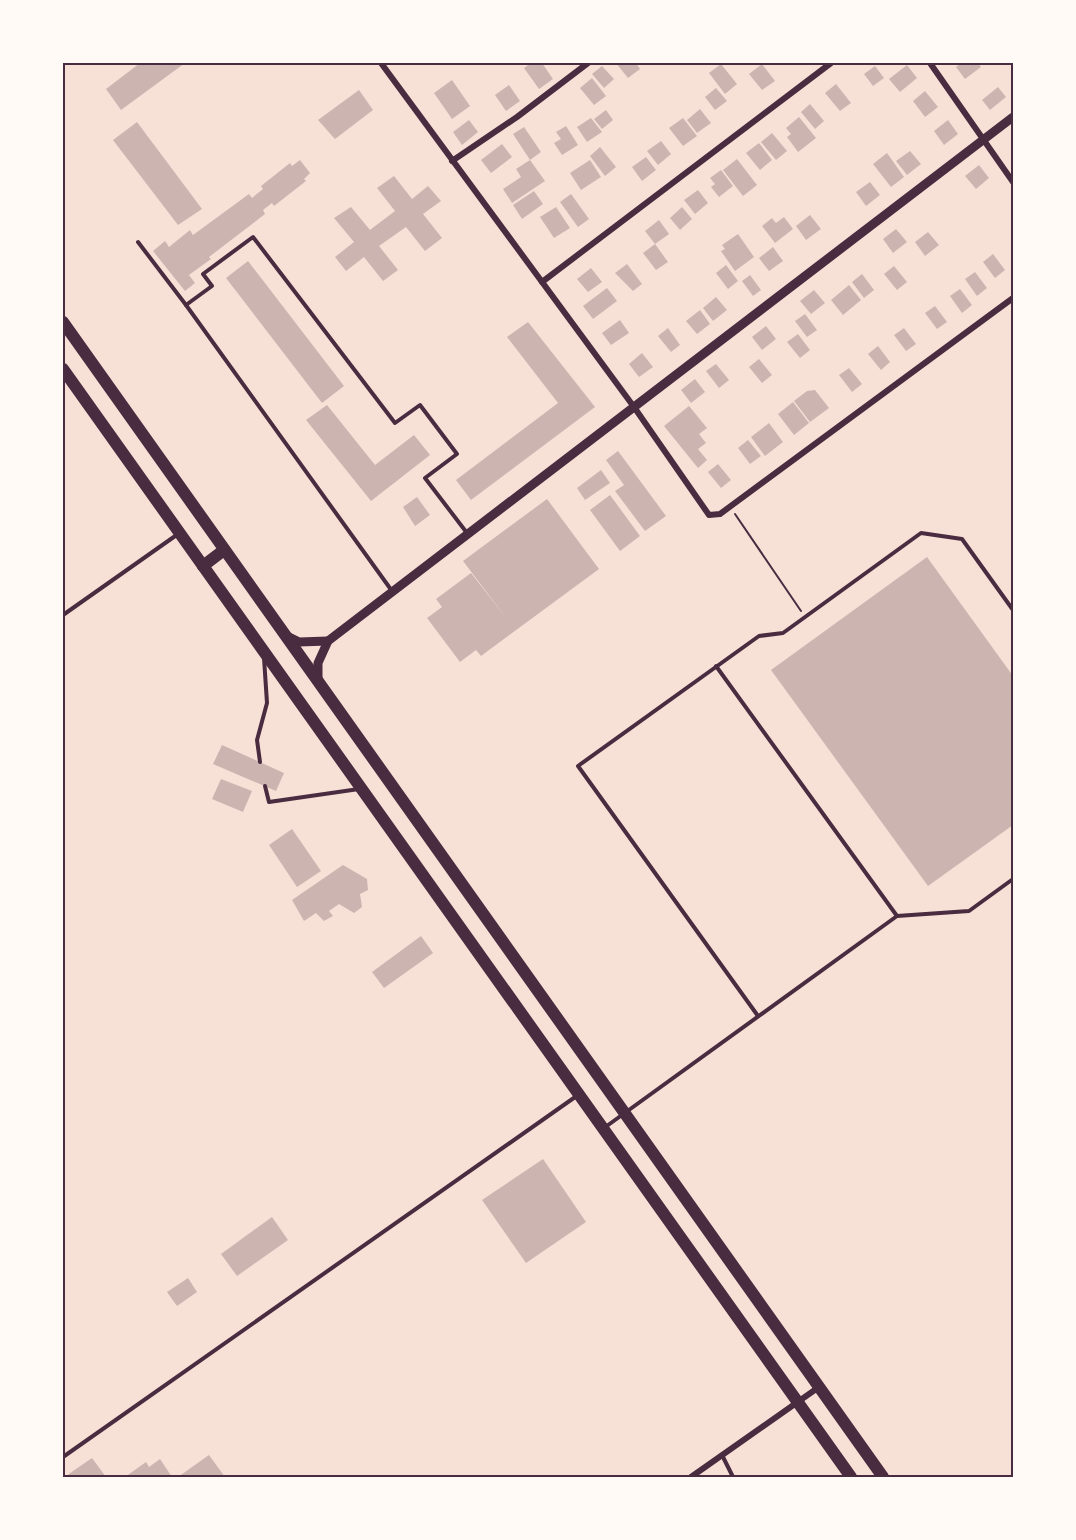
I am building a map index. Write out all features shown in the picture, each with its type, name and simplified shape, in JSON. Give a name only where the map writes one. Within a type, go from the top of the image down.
[{"type":"main road","points":[[63,322],[623,1114],[883,1477]]},
{"type":"main road","points":[[63,369],[178,534],[264,651],[851,1477]]},
{"type":"main road","points":[[203,566],[224,550]]},
{"type":"street","points":[[381,63],[634,407],[704,511],[715,516],[1013,298]]},
{"type":"street","points":[[452,161],[517,117],[588,63]]},
{"type":"street","points":[[543,282],[831,63]]},
{"type":"street","points":[[930,63],[1013,182]]},
{"type":"street","points":[[318,683],[318,663],[328,641],[1013,117]]},
{"type":"street","points":[[284,635],[299,642],[328,641]]},
{"type":"street","points":[[691,1477],[819,1387]]},
{"type":"lane","points":[[186,305],[212,286],[203,274],[253,237],[395,423],[420,405],[457,454],[425,478],[467,533]]},
{"type":"lane","points":[[138,242],[393,591]]},
{"type":"lane","points":[[758,1016],[578,766],[759,636],[783,633],[921,533],[962,540],[1013,610]]},
{"type":"lane","points":[[63,615],[178,534]]},
{"type":"lane","points":[[260,762],[257,740],[267,703],[264,651]]},
{"type":"lane","points":[[716,666],[897,916]]},
{"type":"lane","points":[[265,786],[269,802],[362,789]]},
{"type":"lane","points":[[603,1128],[897,916],[969,911],[1013,879]]},
{"type":"lane","points":[[63,1457],[579,1095]]},
{"type":"lane","points":[[722,1455],[733,1477]]},
{"type":"path","points":[[730,506],[806,617]]},
{"type":"building","points":[[140,63],[185,63],[121,110],[106,89]]},
{"type":"building","points":[[531,63],[542,63],[553,79],[539,89],[524,68]]},
{"type":"building","points":[[616,63],[636,63],[640,69],[628,78]]},
{"type":"building","points":[[961,63],[978,63],[981,67],[965,79],[956,67]]},
{"type":"building","points":[[721,64],[737,84],[725,94],[709,73]]},
{"type":"building","points":[[762,64],[775,81],[762,90],[749,74]]},
{"type":"building","points":[[907,65],[917,78],[900,92],[889,79]]},
{"type":"building","points":[[602,66],[614,79],[604,88],[592,74]]},
{"type":"building","points":[[875,66],[884,78],[873,86],[864,74]]},
{"type":"building","points":[[592,78],[606,96],[594,105],[580,88]]},
{"type":"building","points":[[452,80],[470,106],[452,119],[434,93]]},
{"type":"building","points":[[836,84],[851,103],[840,111],[825,93]]},
{"type":"building","points":[[509,85],[520,101],[506,111],[495,95]]},
{"type":"building","points":[[998,87],[1006,97],[990,110],[982,100]]},
{"type":"building","points":[[716,88],[727,101],[715,110],[705,97]]},
{"type":"building","points":[[359,90],[373,110],[335,139],[318,120]]},
{"type":"building","points":[[925,91],[938,107],[925,117],[913,101]]},
{"type":"building","points":[[810,104],[824,121],[815,129],[801,112]]},
{"type":"building","points":[[700,109],[711,123],[697,133],[687,120]]},
{"type":"building","points":[[606,110],[613,120],[602,129],[594,119]]},
{"type":"building","points":[[799,117],[816,138],[798,152],[787,137],[791,134],[786,128]]},
{"type":"building","points":[[591,118],[602,132],[587,142],[577,127]]},
{"type":"building","points":[[683,118],[697,136],[683,146],[669,128]]},
{"type":"building","points":[[469,120],[478,132],[462,145],[453,132]]},
{"type":"building","points":[[948,120],[958,134],[944,145],[934,131]]},
{"type":"building","points":[[137,122],[202,209],[178,225],[113,140]]},
{"type":"building","points":[[566,126],[578,145],[562,155],[554,143],[561,139],[556,132]]},
{"type":"building","points":[[524,127],[541,152],[530,160],[513,134]]},
{"type":"building","points":[[772,133],[787,151],[776,160],[761,142]]},
{"type":"building","points":[[661,141],[671,154],[658,165],[647,151]]},
{"type":"building","points":[[759,143],[772,160],[760,170],[746,153]]},
{"type":"building","points":[[502,144],[512,157],[491,173],[481,160]]},
{"type":"building","points":[[600,147],[616,167],[605,176],[590,156]]},
{"type":"building","points":[[910,151],[921,164],[907,175],[896,161]]},
{"type":"building","points":[[887,153],[904,177],[891,187],[873,164]]},
{"type":"building","points":[[646,157],[656,170],[642,181],[632,167]]},
{"type":"building","points":[[737,159],[757,185],[743,196],[723,170]]},
{"type":"building","points":[[300,160],[310,173],[304,179],[306,181],[274,206],[272,203],[263,210],[265,214],[189,275],[195,283],[185,291],[153,251],[165,241],[169,247],[190,230],[193,235],[249,194],[252,198],[263,189],[261,186],[290,163],[292,166]]},
{"type":"building","points":[[530,160],[545,181],[512,203],[503,189],[521,177],[516,169]]},
{"type":"building","points":[[590,160],[601,177],[581,190],[570,173]]},
{"type":"building","points":[[979,165],[989,178],[976,189],[965,176]]},
{"type":"building","points":[[721,170],[733,186],[719,197],[711,187],[715,184],[710,178]]},
{"type":"building","points":[[394,176],[412,199],[428,186],[441,201],[423,214],[442,238],[425,251],[406,227],[379,246],[398,270],[383,281],[364,257],[346,271],[335,257],[354,242],[334,218],[351,207],[370,230],[395,211],[377,188]]},
{"type":"building","points":[[870,182],[880,195],[866,206],[856,192]]},
{"type":"building","points":[[698,190],[708,203],[695,214],[684,200]]},
{"type":"building","points":[[534,191],[543,204],[522,219],[513,205]]},
{"type":"building","points":[[571,194],[589,219],[578,227],[560,202]]},
{"type":"building","points":[[556,207],[570,228],[554,238],[540,217]]},
{"type":"building","points":[[682,207],[692,219],[680,230],[670,218]]},
{"type":"building","points":[[810,215],[821,229],[806,240],[796,226]]},
{"type":"building","points":[[784,217],[793,229],[775,243],[762,226],[772,218],[776,223]]},
{"type":"building","points":[[659,220],[669,234],[655,244],[645,231]]},
{"type":"building","points":[[896,229],[907,242],[893,253],[883,239]]},
{"type":"building","points":[[928,232],[939,245],[925,256],[915,242]]},
{"type":"building","points":[[738,234],[754,257],[735,271],[721,251],[725,249],[722,245]]},
{"type":"building","points":[[655,244],[668,262],[656,270],[643,253]]},
{"type":"building","points":[[773,247],[783,261],[769,271],[759,258]]},
{"type":"building","points":[[993,254],[1005,270],[995,278],[983,262]]},
{"type":"building","points":[[248,261],[344,386],[322,403],[226,278]]},
{"type":"building","points":[[627,264],[642,284],[633,291],[615,273]]},
{"type":"building","points":[[726,265],[738,281],[728,289],[716,273]]},
{"type":"building","points":[[894,266],[907,282],[897,290],[884,274]]},
{"type":"building","points":[[591,268],[602,282],[588,292],[577,279]]},
{"type":"building","points":[[975,272],[987,288],[977,296],[965,279]]},
{"type":"building","points":[[862,274],[874,290],[864,298],[852,282]]},
{"type":"building","points":[[750,275],[761,290],[753,296],[742,281]]},
{"type":"building","points":[[849,285],[861,300],[843,315],[831,300]]},
{"type":"building","points":[[607,288],[617,301],[593,319],[583,306]]},
{"type":"building","points":[[960,289],[972,305],[962,313],[950,296]]},
{"type":"building","points":[[814,290],[825,303],[811,314],[800,301]]},
{"type":"building","points":[[716,297],[727,310],[713,321],[703,308]]},
{"type":"building","points":[[935,306],[947,322],[937,329],[925,313]]},
{"type":"building","points":[[700,310],[710,324],[697,334],[686,321]]},
{"type":"building","points":[[805,314],[817,330],[807,337],[795,321]]},
{"type":"building","points":[[620,320],[629,333],[611,345],[602,333]]},
{"type":"building","points":[[528,322],[595,407],[471,500],[456,480],[558,403],[507,337]]},
{"type":"building","points":[[766,326],[776,339],[762,350],[752,337]]},
{"type":"building","points":[[668,328],[680,345],[671,352],[658,336]]},
{"type":"building","points":[[904,328],[916,344],[906,351],[894,335]]},
{"type":"building","points":[[798,334],[810,350],[800,358],[787,342]]},
{"type":"building","points":[[878,346],[890,362],[881,370],[868,354]]},
{"type":"building","points":[[642,353],[653,367],[639,377],[629,364]]},
{"type":"building","points":[[759,359],[772,375],[762,383],[749,367]]},
{"type":"building","points":[[716,364],[729,380],[719,388],[706,371]]},
{"type":"building","points":[[849,368],[862,384],[852,392],[839,375]]},
{"type":"building","points":[[695,379],[705,392],[691,403],[681,390]]},
{"type":"building","points":[[815,390],[829,408],[810,422],[794,401],[807,391]]},
{"type":"building","points":[[793,402],[809,423],[794,435],[778,414]]},
{"type":"building","points":[[327,405],[375,465],[414,435],[430,455],[371,501],[306,420]]},
{"type":"building","points":[[689,406],[707,428],[699,434],[706,443],[698,449],[707,460],[698,468],[664,426]]},
{"type":"building","points":[[769,423],[783,442],[765,456],[751,437]]},
{"type":"building","points":[[748,440],[761,456],[750,464],[738,448]]},
{"type":"building","points":[[618,451],[666,516],[645,531],[615,491],[624,485],[606,460]]},
{"type":"building","points":[[718,464],[731,480],[721,488],[708,472]]},
{"type":"building","points":[[601,470],[610,483],[585,500],[577,488]]},
{"type":"building","points":[[610,495],[640,536],[620,551],[590,510]]},
{"type":"building","points":[[417,497],[430,515],[415,526],[403,507]]},
{"type":"building","points":[[547,499],[599,569],[481,656],[476,650],[460,662],[427,618],[442,607],[436,599],[471,573],[507,619],[463,561]]},
{"type":"building","points":[[927,557],[1013,676],[1013,825],[928,886],[771,670]]},
{"type":"building","points":[[222,745],[284,773],[276,791],[213,764]]},
{"type":"building","points":[[221,779],[252,791],[243,812],[212,799]]},
{"type":"building","points":[[292,829],[321,871],[297,887],[269,845]]},
{"type":"building","points":[[343,865],[367,879],[368,890],[360,894],[362,907],[354,913],[339,904],[329,911],[333,916],[324,921],[316,913],[304,921],[292,900]]},
{"type":"building","points":[[421,936],[433,953],[384,988],[372,972]]},
{"type":"building","points":[[543,1159],[586,1222],[526,1263],[482,1200]]},
{"type":"building","points":[[272,1217],[288,1240],[237,1276],[221,1254]]},
{"type":"building","points":[[188,1278],[197,1292],[177,1306],[167,1292]]},
{"type":"building","points":[[209,1455],[225,1477],[178,1477]]},
{"type":"building","points":[[92,1458],[106,1477],[65,1477],[73,1471]]},
{"type":"building","points":[[160,1459],[172,1477],[125,1477],[146,1462],[149,1467]]}]
